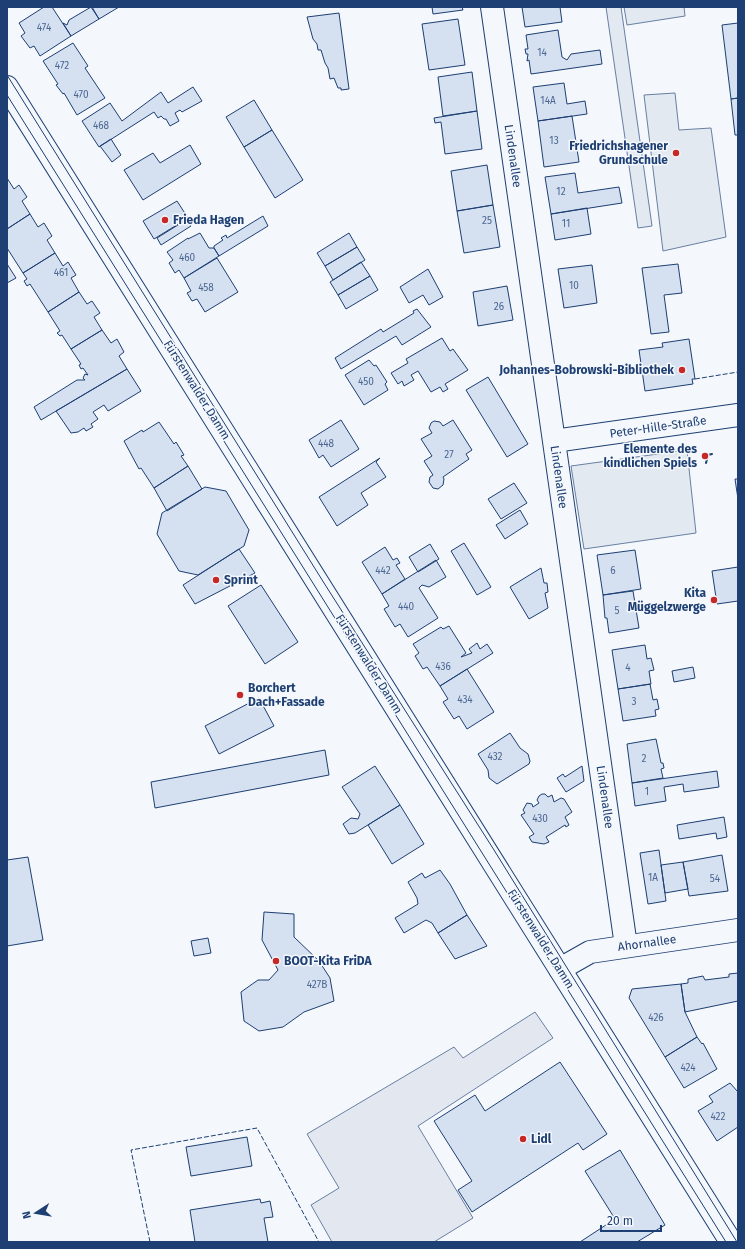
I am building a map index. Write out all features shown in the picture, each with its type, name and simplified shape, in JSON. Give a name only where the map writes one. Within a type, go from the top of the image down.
[{"type":"main road","name":"Lindenallee","points":[[492,7],[626,946]]},
{"type":"main road","name":"Fürstenwalder Damm","points":[[7,87],[729,1241]]},
{"type":"main road","name":"Peter-Hille-Straße","points":[[554,441],[738,415]]},
{"type":"main road","name":"Ahornallee","points":[[560,969],[590,952],[738,930]]},
{"type":"shaded area","points":[[606,7],[621,7],[652,226],[638,228]]},
{"type":"shaded area","points":[[624,7],[684,7],[685,16],[627,25]]},
{"type":"shaded area","points":[[675,93],[679,130],[711,128],[726,237],[663,251],[644,95]]},
{"type":"shaded area","points":[[687,450],[696,533],[584,549],[571,466]]},
{"type":"shaded area","points":[[535,1012],[553,1038],[418,1126],[473,1218],[434,1242],[332,1242],[311,1205],[339,1188],[307,1134],[454,1047],[463,1058]]},
{"type":"building","points":[[44,7],[52,7],[71,36],[40,56],[34,46],[30,48],[21,36],[25,33],[19,23]]},
{"type":"building","points":[[91,7],[99,19],[71,36],[63,23],[67,25],[69,20]]},
{"type":"building","points":[[92,7],[119,7],[99,19]]},
{"type":"building","points":[[432,7],[462,7],[463,10],[433,14]]},
{"type":"building","points":[[522,7],[560,7],[562,22],[525,27]]},
{"type":"building","points":[[339,13],[349,89],[341,90],[341,88],[338,88],[334,78],[330,79],[328,68],[321,50],[318,50],[317,44],[313,39],[307,17]]},
{"type":"building","points":[[458,19],[465,65],[429,70],[422,24]]},
{"type":"building","points":[[738,23],[738,98],[731,99],[722,25]]},
{"type":"building","points":[[558,30],[562,57],[567,60],[571,54],[600,50],[602,64],[531,74],[529,60],[527,61],[528,54],[526,54],[525,49],[528,49],[526,35]]},
{"type":"building","points":[[73,43],[88,66],[85,68],[105,98],[77,115],[64,93],[63,94],[56,85],[58,84],[43,61]]},
{"type":"building","points":[[472,72],[477,111],[443,116],[438,77]]},
{"type":"building","points":[[564,83],[567,104],[585,101],[587,114],[538,121],[533,87]]},
{"type":"building","points":[[193,87],[202,101],[182,112],[180,110],[175,113],[179,121],[170,126],[166,119],[161,116],[158,118],[154,112],[99,147],[82,121],[110,103],[122,121],[161,92],[168,103]]},
{"type":"building","points":[[738,98],[738,135],[735,135],[731,99]]},
{"type":"building","points":[[254,100],[272,130],[244,147],[226,117]]},
{"type":"building","points":[[477,111],[482,149],[445,154],[441,122],[435,123],[434,118]]},
{"type":"building","points":[[572,116],[579,162],[544,167],[538,121]]},
{"type":"building","points":[[272,130],[303,180],[275,198],[244,147]]},
{"type":"building","points":[[111,139],[121,155],[112,162],[100,146]]},
{"type":"building","points":[[190,145],[201,164],[143,200],[124,170],[153,153],[160,163]]},
{"type":"building","points":[[487,165],[493,205],[457,211],[451,171]]},
{"type":"building","points":[[575,173],[578,193],[619,187],[622,203],[551,214],[545,177]]},
{"type":"building","points":[[7,178],[14,189],[19,185],[27,197],[22,201],[30,214],[7,229]]},
{"type":"building","name":"Frieda Hagen","points":[[177,201],[188,218],[154,239],[143,221]]},
{"type":"building","points":[[493,205],[500,247],[464,253],[457,211]]},
{"type":"building","points":[[587,208],[591,234],[555,240],[551,214]]},
{"type":"building","points":[[30,214],[38,227],[44,223],[52,236],[47,240],[55,253],[23,273],[7,248],[7,229]]},
{"type":"building","points":[[263,216],[268,226],[219,256],[214,246],[223,240],[221,238],[226,235],[227,238]]},
{"type":"building","points":[[186,220],[191,226],[161,245],[157,238]]},
{"type":"building","points":[[200,233],[209,248],[214,248],[219,256],[184,278],[179,270],[175,273],[169,263],[173,260],[167,252],[188,238]]},
{"type":"building","points":[[349,233],[357,247],[325,266],[317,253]]},
{"type":"building","points":[[357,247],[365,260],[333,280],[325,266]]},
{"type":"building","points":[[55,253],[63,266],[68,262],[76,275],[71,278],[79,292],[48,312],[30,284],[27,286],[24,281],[27,279],[23,273]]},
{"type":"building","points":[[217,258],[238,292],[205,312],[197,299],[192,301],[187,293],[191,291],[184,278]]},
{"type":"building","points":[[361,262],[370,276],[338,295],[330,282]]},
{"type":"building","points":[[7,264],[16,278],[7,283]]},
{"type":"building","points":[[678,264],[682,293],[664,295],[669,332],[651,334],[642,268]]},
{"type":"building","points":[[592,265],[597,303],[564,308],[558,269]]},
{"type":"building","points":[[428,269],[443,297],[429,305],[423,295],[409,303],[400,287]]},
{"type":"building","points":[[370,276],[378,290],[346,309],[338,295]]},
{"type":"building","points":[[507,286],[513,320],[478,326],[473,292]]},
{"type":"building","points":[[79,292],[87,304],[92,301],[100,313],[94,317],[102,330],[71,349],[62,335],[60,336],[57,333],[60,331],[48,312]]},
{"type":"building","points":[[417,309],[431,327],[402,345],[396,336],[341,369],[335,358],[381,329],[383,332],[414,313],[413,311]]},
{"type":"building","points":[[102,330],[111,343],[117,339],[124,352],[119,356],[127,369],[41,420],[34,407],[77,380],[85,380],[83,378],[85,374],[88,375],[83,368],[81,369],[79,365],[81,364],[71,349]]},
{"type":"building","points":[[442,338],[450,351],[453,349],[468,370],[445,384],[448,389],[443,392],[440,387],[431,392],[418,371],[411,375],[414,380],[404,386],[402,381],[398,384],[391,373],[408,363],[406,359]]},
{"type":"building","points":[[689,339],[695,379],[692,379],[693,384],[645,391],[639,350],[663,347],[662,343]]},
{"type":"building","points":[[369,360],[374,366],[376,365],[387,382],[385,384],[388,390],[364,405],[345,375]]},
{"type":"building","points":[[127,369],[141,391],[108,411],[104,405],[93,412],[98,419],[91,424],[93,427],[86,431],[84,428],[78,432],[71,433],[56,411]]},
{"type":"building","points":[[488,377],[528,444],[507,457],[466,390]]},
{"type":"building","points":[[341,420],[359,449],[331,467],[323,455],[319,458],[309,440]]},
{"type":"building","points":[[453,420],[472,450],[466,454],[469,459],[443,477],[443,485],[438,489],[433,488],[429,482],[430,477],[433,475],[424,461],[432,456],[421,439],[432,433],[429,428],[431,423],[434,421],[440,422],[443,426]]},
{"type":"building","points":[[159,422],[174,444],[176,442],[184,455],[181,456],[188,466],[154,488],[141,468],[139,469],[124,441]]},
{"type":"building","points":[[380,458],[376,462],[386,477],[361,493],[368,505],[337,526],[319,497]]},
{"type":"building","points":[[188,466],[202,489],[167,511],[154,488]]},
{"type":"building","points":[[735,479],[738,479],[738,499]]},
{"type":"building","points":[[514,483],[527,503],[501,519],[488,499]]},
{"type":"building","points":[[205,487],[226,491],[249,530],[244,546],[198,575],[179,571],[157,534],[162,513]]},
{"type":"building","points":[[520,510],[528,524],[505,539],[496,525]]},
{"type":"building","points":[[464,543],[491,587],[477,595],[451,551]]},
{"type":"building","points":[[430,544],[439,559],[418,572],[409,557]]},
{"type":"building","points":[[385,547],[393,560],[397,558],[400,563],[396,565],[405,579],[382,594],[362,562]]},
{"type":"building","name":"Sprint","points":[[239,549],[255,573],[195,604],[183,585]]},
{"type":"building","points":[[635,550],[641,589],[603,595],[597,555]]},
{"type":"building","points":[[436,560],[446,577],[429,587],[422,585],[419,588],[438,618],[408,637],[400,624],[395,627],[384,609],[389,606],[382,594]]},
{"type":"building","points":[[738,567],[738,601],[717,604],[712,571]]},
{"type":"building","points":[[541,568],[544,583],[547,583],[548,592],[545,593],[548,608],[529,619],[510,587]]},
{"type":"building","points":[[261,585],[298,642],[265,664],[228,606]]},
{"type":"building","points":[[633,591],[639,628],[609,633],[607,618],[605,618],[603,595]]},
{"type":"building","points":[[449,626],[466,653],[461,657],[472,653],[469,649],[477,643],[480,649],[487,644],[493,653],[440,686],[427,667],[423,669],[415,656],[419,653],[413,644],[441,627],[443,629]]},
{"type":"building","points":[[645,645],[647,659],[651,658],[654,670],[649,671],[651,684],[618,689],[612,650]]},
{"type":"building","points":[[693,667],[695,678],[674,682],[672,671]]},
{"type":"building","points":[[467,669],[494,712],[467,729],[459,716],[454,719],[443,702],[448,699],[440,686]]},
{"type":"building","points":[[650,684],[653,700],[657,699],[659,709],[655,710],[656,716],[623,721],[618,689]]},
{"type":"building","points":[[259,698],[274,726],[219,754],[205,726]]},
{"type":"building","points":[[510,733],[520,748],[528,754],[530,761],[529,764],[497,784],[489,778],[488,770],[478,754]]},
{"type":"building","points":[[656,739],[661,763],[663,763],[664,768],[661,769],[663,778],[632,783],[627,744]]},
{"type":"building","points":[[325,750],[329,775],[155,808],[151,782]]},
{"type":"building","points":[[375,766],[400,805],[355,833],[349,834],[343,824],[351,818],[358,819],[360,814],[342,787]]},
{"type":"building","points":[[582,766],[584,781],[566,792],[557,778],[563,774],[565,777]]},
{"type":"building","points":[[717,771],[719,787],[684,792],[683,784],[664,787],[666,801],[635,806],[632,783]]},
{"type":"building","points":[[542,794],[545,794],[548,797],[552,795],[554,802],[561,798],[564,799],[572,812],[565,817],[569,825],[566,827],[565,825],[546,837],[549,842],[544,844],[532,842],[529,837],[534,834],[521,815],[525,813],[523,810],[527,803],[532,804],[533,807],[539,803],[537,800]]},
{"type":"building","points":[[400,805],[424,844],[392,864],[368,825]]},
{"type":"building","points":[[724,817],[727,837],[717,839],[716,833],[679,839],[677,825]]},
{"type":"building","points":[[659,850],[666,901],[648,904],[640,853]]},
{"type":"building","points":[[722,855],[728,891],[689,896],[683,862]]},
{"type":"building","points":[[28,857],[43,940],[7,946],[7,860]]},
{"type":"building","points":[[683,862],[688,889],[665,893],[661,865]]},
{"type":"building","points":[[440,870],[450,884],[467,915],[438,933],[432,923],[426,920],[404,933],[395,918],[418,904],[417,898],[408,882],[422,873],[425,878]]},
{"type":"building","points":[[264,912],[294,914],[294,937],[319,961],[330,978],[334,1001],[304,1012],[283,1027],[259,1031],[244,1021],[241,992],[258,980],[269,980],[278,970],[262,940]]},
{"type":"building","points":[[467,915],[487,946],[455,959],[438,933]]},
{"type":"building","points":[[208,938],[211,953],[194,956],[191,941]]},
{"type":"building","points":[[738,973],[738,1001],[685,1012],[681,984],[688,983],[688,979],[703,976],[705,980],[729,977],[729,974]]},
{"type":"building","points":[[681,984],[685,1012],[697,1037],[665,1057],[629,998],[632,989]]},
{"type":"building","points":[[697,1037],[702,1044],[703,1043],[717,1069],[684,1088],[665,1057]]},
{"type":"building","name":"Lidl","points":[[560,1062],[607,1134],[583,1150],[578,1143],[472,1212],[458,1190],[472,1181],[434,1121],[475,1095],[485,1111]]},
{"type":"building","points":[[730,1083],[738,1092],[738,1127],[717,1141],[698,1111],[713,1102],[709,1096]]},
{"type":"building","points":[[247,1137],[252,1166],[191,1176],[186,1147]]},
{"type":"building","points":[[620,1150],[665,1225],[637,1242],[580,1242],[615,1219],[585,1171]]},
{"type":"building","points":[[260,1199],[261,1203],[270,1201],[273,1217],[264,1218],[268,1242],[195,1242],[190,1210]]},
{"type":"tram line","points":[[7,75],[324,583],[494,850],[737,1242]]},
{"type":"tram line","points":[[7,95],[726,1242]]},
{"type":"fence","points":[[695,379],[738,372]]},
{"type":"fence","points":[[150,1242],[131,1150],[257,1128],[319,1242]]},
{"type":"wall","points":[[706,463],[708,455],[712,454]]},
{"type":"place","name":"Friedrichshagener Grundschule","points":[[676,153]]},
{"type":"place","name":"Frieda Hagen","points":[[165,220]]},
{"type":"place","name":"Johannes-Bobrowski-Bibliothek","points":[[682,370]]},
{"type":"place","name":"Elemente des kindlichen Spiels","points":[[705,456]]},
{"type":"place","name":"Sprint","points":[[216,580]]},
{"type":"place","name":"Kita Müggelzwerge","points":[[714,600]]},
{"type":"place","name":"Borchert Dach+Fassade","points":[[240,695]]},
{"type":"place","name":"BOOT-Kita FriDA","points":[[276,961]]},
{"type":"place","name":"Lidl","points":[[523,1139]]}]
